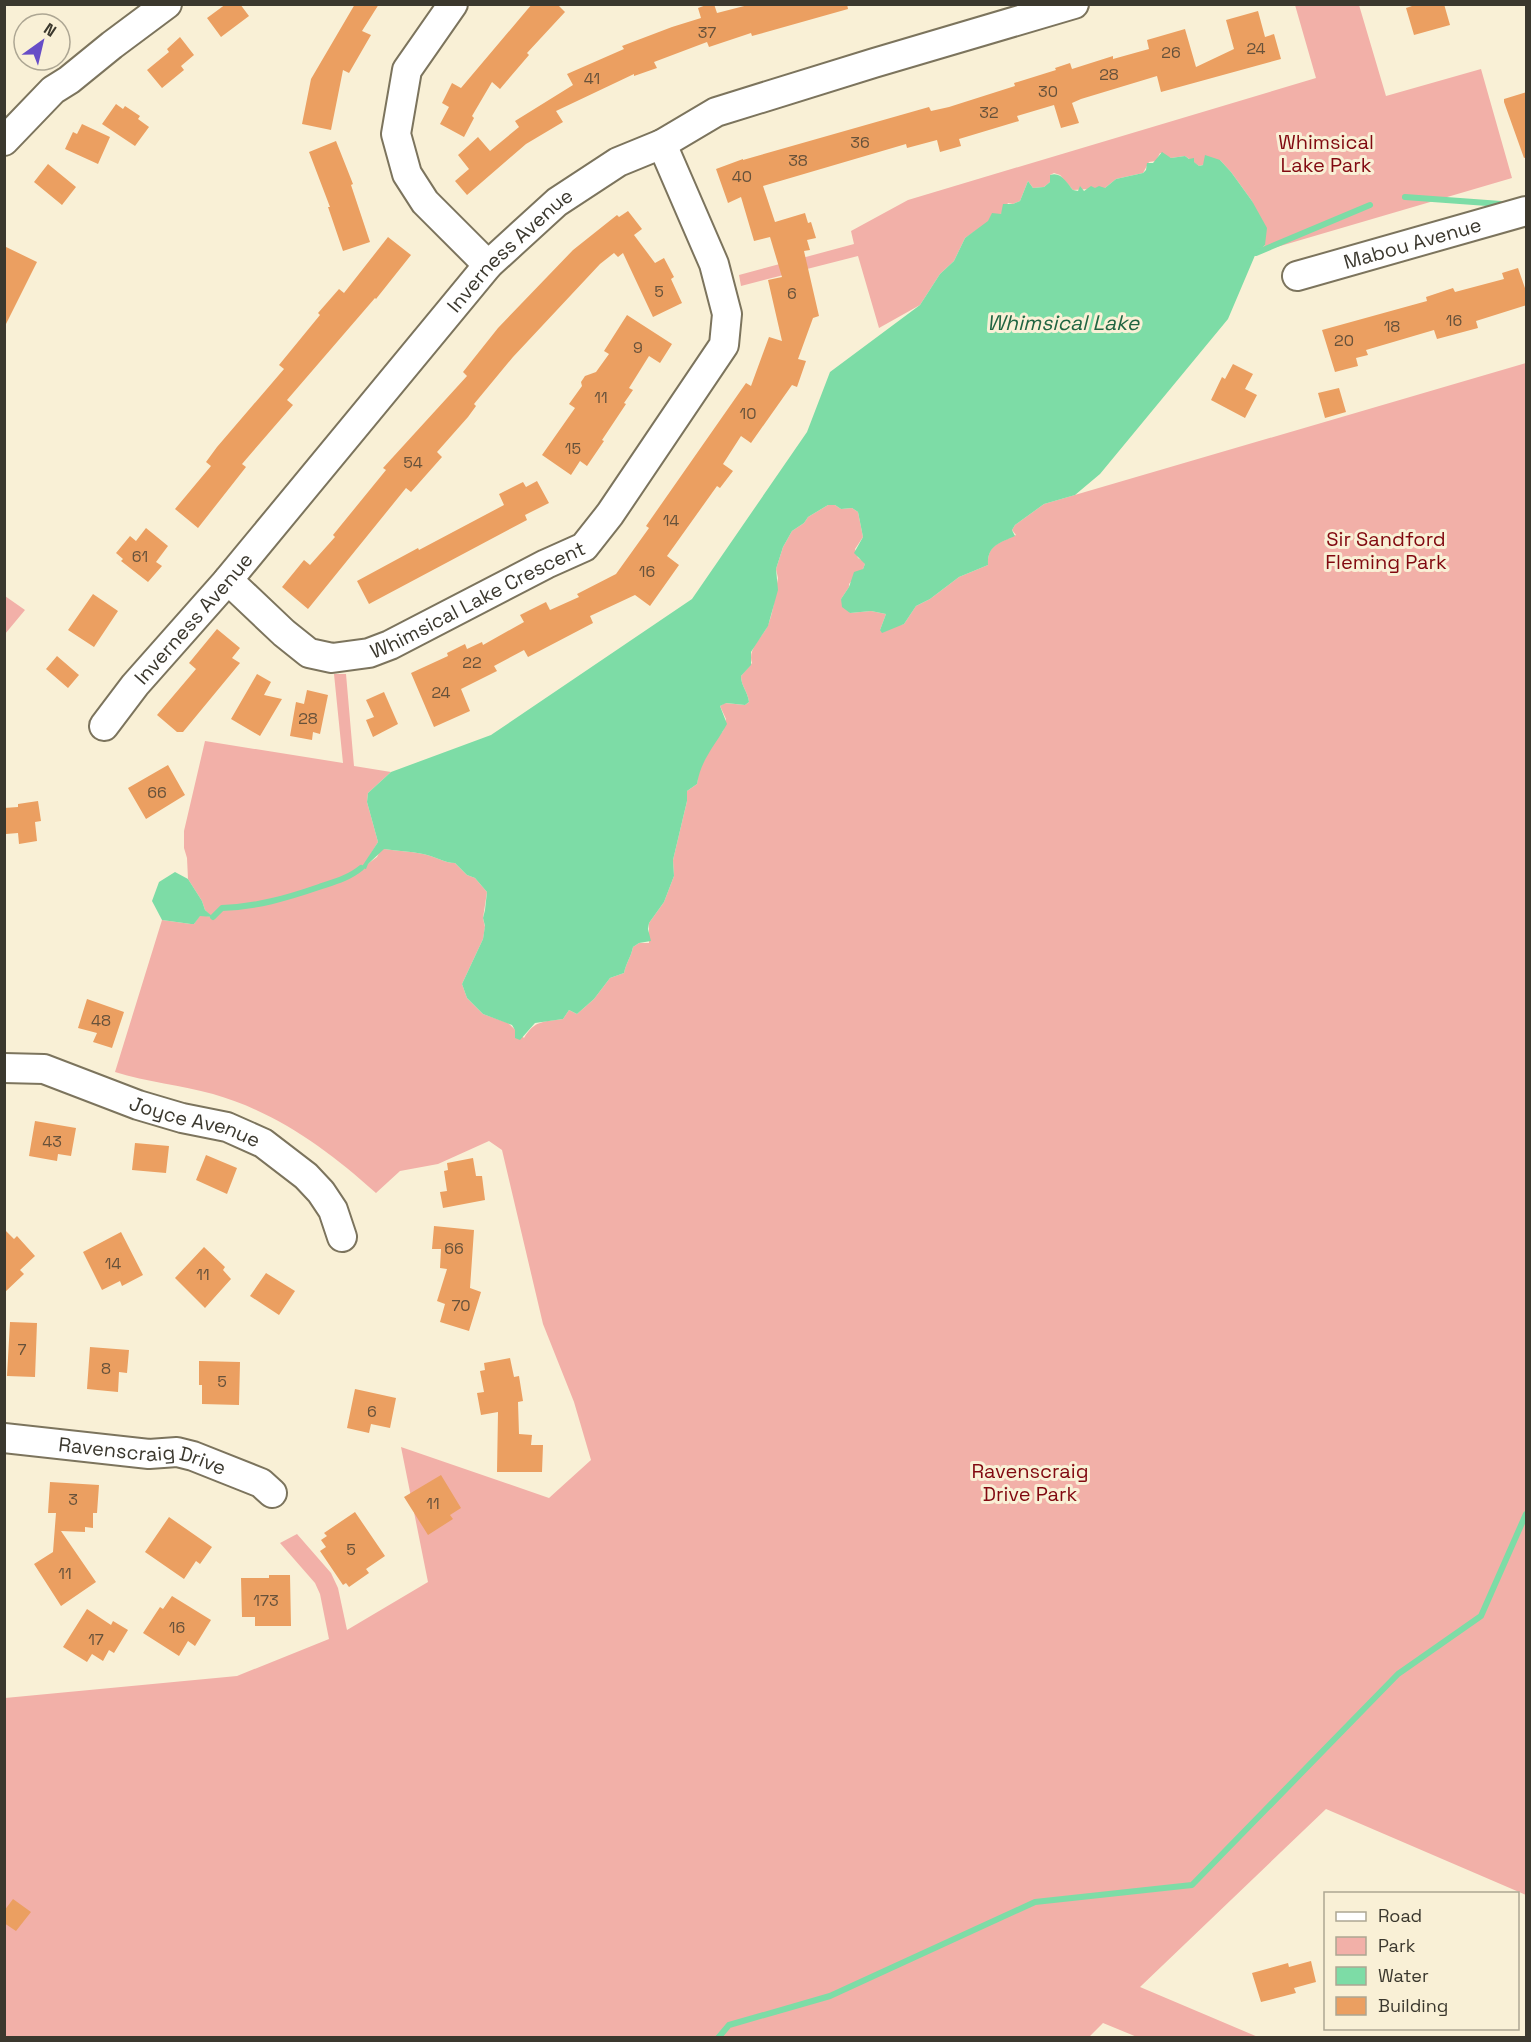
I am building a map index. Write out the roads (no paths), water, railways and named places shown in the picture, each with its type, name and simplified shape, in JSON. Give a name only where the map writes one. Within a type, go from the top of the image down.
[{"type":"street","points":[[4,141],[53,90],[167,4]]},
{"type":"street","points":[[453,4],[407,70],[396,135],[407,174],[425,202],[488,265]]},
{"type":"street","name":"Inverness Avenue","points":[[104,726],[135,685],[228,580],[488,265],[557,202],[618,162],[662,144],[716,112],[1074,4]]},
{"type":"street","name":"Whimsical Lake Crescent","points":[[228,580],[284,633],[309,653],[332,658],[369,653],[390,645],[546,564],[584,547],[610,514],[724,345],[726,314],[714,264],[662,144]]},
{"type":"street","name":"Mabou Avenue","points":[[1297,276],[1527,211]]},
{"type":"street","name":"Joyce Avenue","points":[[4,1068],[44,1069],[138,1105],[182,1118],[227,1127],[263,1143],[306,1176],[321,1192],[333,1210],[342,1238]]},
{"type":"street","name":"Ravenscraig Drive","points":[[4,1438],[149,1454],[177,1452],[261,1483],[272,1493]]},
{"type":"water","name":"Whimsical Lake","points":[[1162,152],[1171,158],[1185,156],[1189,159],[1194,158],[1194,162],[1199,166],[1203,165],[1205,155],[1220,160],[1252,201],[1267,228],[1265,245],[1256,253],[1228,319],[1100,474],[1075,495],[1044,504],[1015,525],[1012,530],[1015,536],[992,549],[988,565],[959,577],[930,599],[916,606],[904,624],[882,633],[880,630],[886,614],[871,611],[850,613],[842,607],[841,599],[849,587],[854,572],[863,569],[865,564],[854,553],[863,537],[858,512],[852,508],[841,509],[835,505],[828,505],[808,517],[804,523],[792,531],[783,547],[776,569],[778,590],[768,626],[751,652],[751,665],[741,676],[749,702],[745,705],[726,703],[720,706],[727,724],[705,760],[697,784],[687,791],[687,801],[673,860],[674,876],[664,902],[649,923],[651,941],[639,943],[633,947],[624,973],[610,978],[594,999],[577,1014],[569,1010],[563,1019],[535,1023],[520,1040],[515,1038],[512,1025],[483,1014],[467,998],[462,984],[483,939],[487,892],[475,878],[467,875],[455,863],[418,853],[384,849],[368,864],[366,869],[361,868],[378,842],[367,802],[368,793],[391,772],[491,735],[692,599],[807,432],[830,372],[920,305],[940,274],[954,261],[965,238],[988,221],[992,213],[1001,214],[1003,204],[1020,201],[1028,181],[1033,188],[1044,187],[1050,182],[1050,175],[1054,174],[1063,178],[1073,190],[1078,191],[1080,186],[1084,191],[1091,186],[1105,188],[1116,179],[1143,173],[1147,163],[1153,163]]},
{"type":"water","points":[[175,872],[188,879],[205,910],[213,917],[200,916],[194,924],[162,920],[152,901],[159,882]]},
{"type":"waterway","points":[[1405,197],[1501,204]]},
{"type":"waterway","points":[[1256,253],[1370,205]]},
{"type":"waterway","points":[[213,917],[222,908],[247,906],[283,898],[341,879],[361,868]]},
{"type":"waterway","points":[[718,2038],[729,2025],[830,1996],[1035,1902],[1192,1885],[1398,1674],[1481,1616],[1526,1514]]},
{"type":"park label","name":"Whimsical Lake Park","points":[[1326,154]]},
{"type":"park label","name":"Sir Sandford Fleming Park","points":[[1386,550]]},
{"type":"park label","name":"Ravenscraig Drive Park","points":[[1030,1482]]}]
